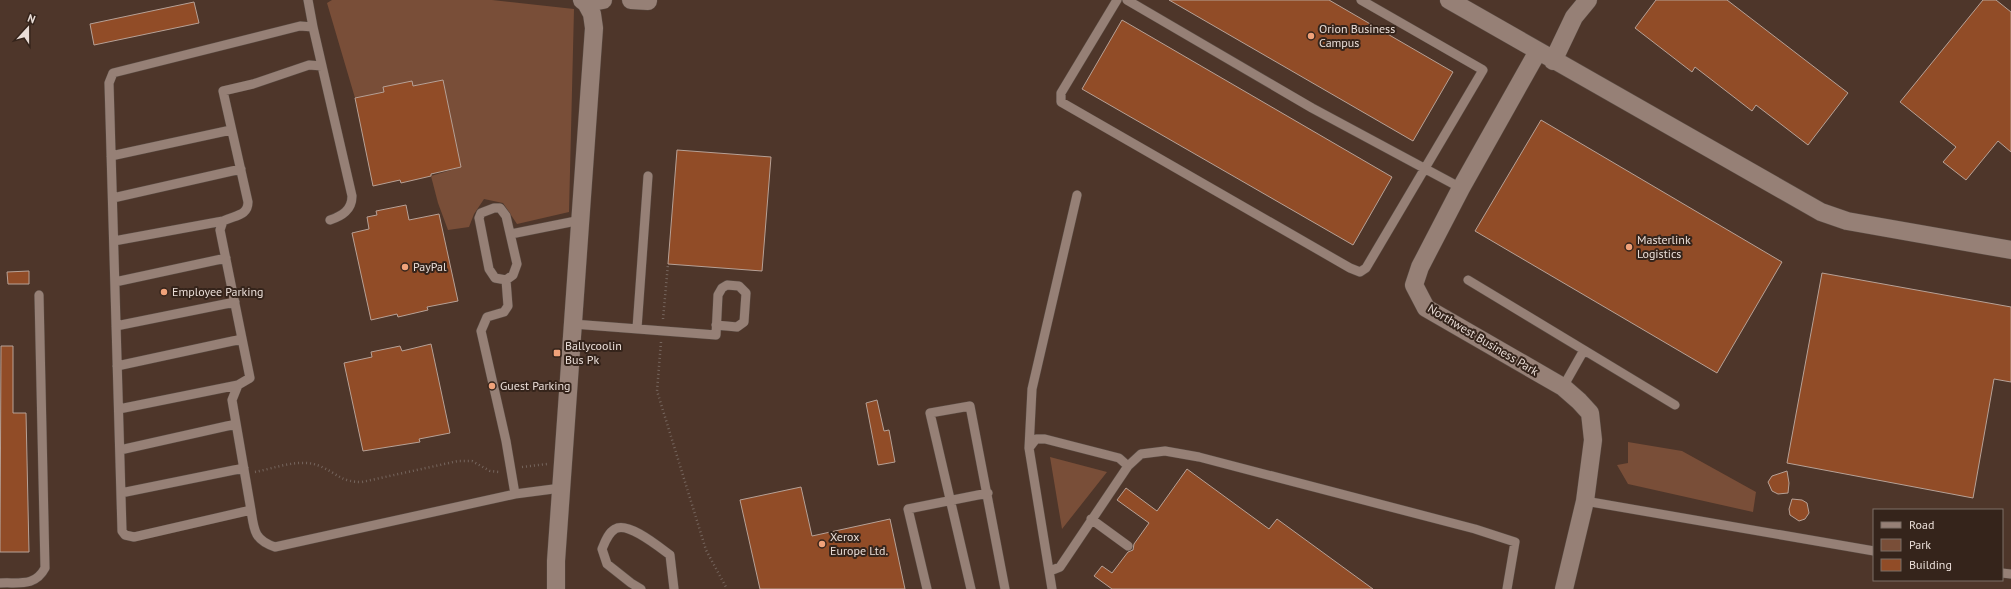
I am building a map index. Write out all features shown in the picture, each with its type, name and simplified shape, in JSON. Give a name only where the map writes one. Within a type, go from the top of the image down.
[{"type":"street","points":[[1449,0],[1553,61],[1821,212],[1847,221],[2011,250]]},
{"type":"street","points":[[1553,61],[1574,17],[1588,0]]},
{"type":"street","points":[[556,589],[561,488],[594,28],[590,1]]},
{"type":"street","name":"Northwest Business Park","points":[[1538,51],[1461,188],[1420,267],[1414,285],[1426,308],[1563,387],[1590,413],[1593,440],[1585,501],[1564,589]]},
{"type":"lane","points":[[308,0],[352,196],[352,203],[348,209],[341,216],[330,220]]},
{"type":"lane","points":[[1117,0],[1061,93],[1061,102],[1350,268],[1360,272],[1366,268],[1483,70],[1361,0]]},
{"type":"lane","points":[[1127,0],[1312,108],[1461,188]]},
{"type":"lane","points":[[251,510],[134,537],[128,537],[122,531],[109,83],[113,73],[300,26],[313,27]]},
{"type":"lane","points":[[114,241],[223,221],[245,213],[248,209],[248,202],[223,91],[254,84],[310,65],[322,66]]},
{"type":"lane","points":[[111,156],[232,130]]},
{"type":"lane","points":[[113,198],[241,170]]},
{"type":"lane","points":[[637,328],[648,176]]},
{"type":"lane","points":[[1052,589],[1030,448],[1032,389],[1077,195]]},
{"type":"lane","points":[[500,208],[506,216],[511,234],[517,264],[513,275],[506,280],[495,278],[489,269],[479,218],[482,213],[487,209],[500,208]]},
{"type":"lane","points":[[511,234],[581,220]]},
{"type":"lane","points":[[119,409],[238,385],[250,378],[220,230],[223,221]]},
{"type":"lane","points":[[115,282],[226,258]]},
{"type":"lane","points":[[506,280],[508,306],[504,312],[487,317],[481,331],[506,441],[515,494]]},
{"type":"lane","points":[[1468,280],[1675,405]]},
{"type":"lane","points":[[573,324],[716,334],[716,326],[719,291],[727,285],[740,286],[746,293],[744,322],[737,327],[716,326]]},
{"type":"lane","points":[[0,583],[34,581],[41,576],[46,568],[39,295]]},
{"type":"lane","points":[[116,326],[235,302]]},
{"type":"lane","points":[[117,366],[242,339]]},
{"type":"lane","points":[[1563,387],[1584,350]]},
{"type":"lane","points":[[238,385],[232,400],[236,424],[256,535],[265,543],[275,546],[515,494],[561,488]]},
{"type":"lane","points":[[972,589],[950,502],[930,412],[970,406],[1006,589]]},
{"type":"lane","points":[[120,450],[236,424]]},
{"type":"lane","points":[[1030,448],[1036,439],[1045,439],[1118,458],[1128,466]]},
{"type":"lane","points":[[1050,571],[1060,567],[1128,466],[1141,454],[1165,451],[1199,457],[1475,529],[1515,542],[1507,589]]},
{"type":"lane","points":[[121,493],[245,471]]},
{"type":"lane","points":[[927,589],[908,508],[950,502],[988,493]]},
{"type":"lane","points":[[1585,501],[1873,551]]},
{"type":"lane","points":[[1091,519],[1128,546]]},
{"type":"lane","points":[[641,589],[607,564],[602,549],[610,534],[617,528],[628,527],[670,555],[674,589]]},
{"type":"path","points":[[668,264],[657,391],[706,550],[727,589]]},
{"type":"path","points":[[245,471],[305,463],[322,467],[333,475],[350,482],[362,482],[458,460],[472,461],[497,473],[536,465],[563,464]]},
{"type":"shaded area","points":[[0,0],[2011,0],[2011,589],[0,589]]},
{"type":"green space","points":[[332,0],[492,0],[574,9],[569,212],[517,224],[503,203],[484,199],[474,214],[469,227],[448,230],[438,203],[431,176],[461,167],[443,80],[355,98],[327,3]]},
{"type":"green space","points":[[1628,442],[1682,451],[1756,492],[1753,512],[1628,484],[1617,465],[1628,463]]},
{"type":"green space","points":[[1050,457],[1107,472],[1062,529]]},
{"type":"building","name":"Orion Business Campus","points":[[1169,0],[1329,0],[1453,72],[1413,141]]},
{"type":"building","points":[[1656,0],[1727,0],[1848,93],[1808,145],[1756,105],[1752,111],[1695,67],[1692,72],[1635,28]]},
{"type":"building","points":[[1983,0],[1996,0],[2011,12],[2011,152],[1998,141],[1966,180],[1943,162],[1956,147],[1900,102]]},
{"type":"building","points":[[194,2],[199,23],[94,45],[90,24]]},
{"type":"building","points":[[1122,20],[1392,177],[1353,245],[1082,89]]},
{"type":"building","points":[[443,80],[461,167],[401,183],[400,180],[373,186],[355,98],[384,92],[383,87],[412,81],[413,86]]},
{"type":"building","name":"Masterlink Logistics","points":[[1541,120],[1782,262],[1717,373],[1475,231]]},
{"type":"building","points":[[677,150],[771,157],[762,271],[668,264]]},
{"type":"building","name":"PayPal","points":[[406,205],[409,220],[439,214],[458,301],[427,307],[428,310],[398,317],[397,314],[371,320],[352,233],[369,229],[367,217],[377,215],[376,211]]},
{"type":"building","points":[[29,271],[29,284],[8,284],[7,272]]},
{"type":"building","points":[[1822,273],[2011,307],[2011,382],[1994,379],[1973,498],[1787,463]]},
{"type":"building","points":[[431,344],[450,433],[419,439],[420,442],[363,451],[344,363],[372,357],[371,352],[400,346],[402,351]]},
{"type":"building","points":[[1,346],[13,346],[13,413],[26,413],[29,552],[0,552]]},
{"type":"building","points":[[877,400],[884,431],[889,430],[895,462],[878,465],[866,403]]},
{"type":"building","points":[[1187,469],[1269,529],[1277,519],[1373,589],[1112,589],[1094,576],[1102,566],[1112,573],[1128,552],[1133,550],[1134,544],[1149,523],[1117,500],[1126,488],[1157,511]]},
{"type":"building","points":[[1787,471],[1789,483],[1788,493],[1778,494],[1772,491],[1768,482],[1772,476]]},
{"type":"building","name":"Xerox Europe Ltd.","points":[[801,487],[812,536],[890,519],[905,589],[760,589],[740,500]]},
{"type":"building","points":[[1792,499],[1802,500],[1807,503],[1809,513],[1805,519],[1799,521],[1790,515],[1789,509]]},
{"type":"place","name":"Orion Business Campus","points":[[1311,36]]},
{"type":"place","name":"Masterlink Logistics","points":[[1629,247]]},
{"type":"place","name":"PayPal","points":[[405,267]]},
{"type":"place","name":"Employee Parking","points":[[164,292]]},
{"type":"place","name":"Ballycoolin Bus Pk","points":[[557,353]]},
{"type":"place","name":"Guest Parking","points":[[492,386]]},
{"type":"place","name":"Xerox Europe Ltd.","points":[[822,544]]}]
